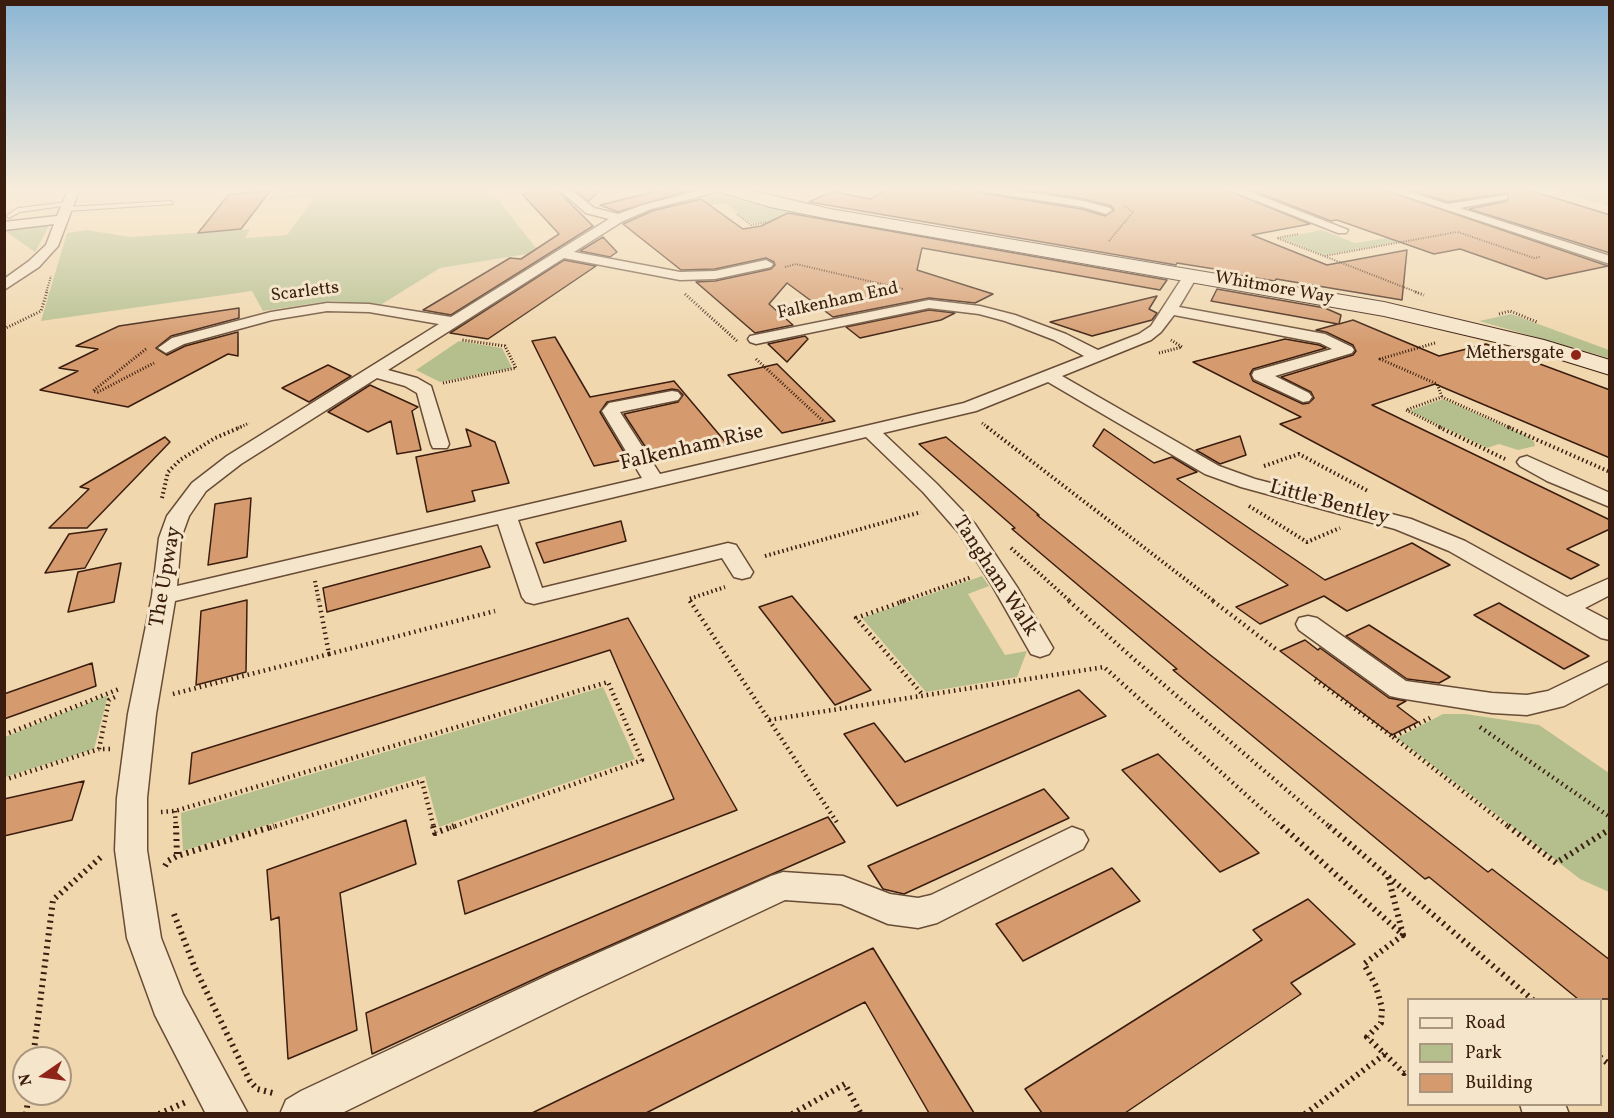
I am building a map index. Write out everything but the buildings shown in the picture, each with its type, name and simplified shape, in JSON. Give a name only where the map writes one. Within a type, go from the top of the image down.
[{"type":"street","points":[[4,286],[44,256],[53,240]]},
{"type":"street","name":"The Upway","points":[[228,1113],[168,1003],[144,938],[135,888],[132,798],[142,714],[164,596],[170,538],[178,516],[199,487],[234,460],[375,372],[456,331],[584,240]]},
{"type":"street","name":"Whitmore Way","points":[[985,240],[1374,307],[1536,345],[1610,368]]},
{"type":"street","points":[[1549,240],[1610,260]]},
{"type":"street","points":[[562,254],[681,276],[715,276],[772,267]]},
{"type":"street","name":"Falkenham Rise","points":[[164,596],[970,407],[1145,337],[1156,329],[1171,310],[1191,275]]},
{"type":"street","name":"Falkenham End","points":[[753,346],[929,304],[980,310],[1010,318],[1060,337],[1098,356]]},
{"type":"street","name":"Scarletts","points":[[166,348],[178,341],[271,316],[320,307],[369,308],[456,331]]},
{"type":"street","points":[[1171,310],[1325,339],[1346,350],[1260,375],[1303,397]]},
{"type":"street","points":[[375,372],[411,382],[424,390],[440,444]]},
{"type":"street","name":"Little Bentley","points":[[1050,376],[1212,470],[1248,483],[1403,524],[1456,546],[1610,632]]},
{"type":"street","points":[[655,482],[611,411],[615,407],[672,396]]},
{"type":"street","name":"Tangham Walk","points":[[871,432],[930,488],[967,529],[1005,587],[1040,648]]},
{"type":"street","points":[[1518,461],[1610,501]]},
{"type":"street","points":[[506,516],[534,597],[728,550],[735,579]]},
{"type":"street","points":[[1567,607],[1610,585]]},
{"type":"street","points":[[1308,624],[1399,689],[1481,702],[1527,705],[1556,699],[1610,669]]},
{"type":"street","points":[[290,1104],[315,1105],[566,985],[783,886],[843,890],[888,909],[918,913],[937,908],[1072,840]]},
{"type":"path","points":[[1103,248],[1110,240]]},
{"type":"path","points":[[1412,240],[1324,256],[1430,297]]},
{"type":"path","points":[[772,267],[796,264],[912,292]]},
{"type":"path","points":[[4,329],[41,311],[52,274]]},
{"type":"path","points":[[685,294],[741,345]]},
{"type":"path","points":[[1492,316],[1510,311],[1543,324]]},
{"type":"path","points":[[439,384],[516,368],[505,346],[456,331]]},
{"type":"path","points":[[1148,356],[1182,347],[1162,335]]},
{"type":"path","points":[[1441,341],[1380,359],[1437,384],[1442,397]]},
{"type":"path","points":[[753,346],[827,425]]},
{"type":"path","points":[[1518,461],[1406,410],[1442,397],[1610,472]]},
{"type":"path","points":[[974,417],[1277,650]]},
{"type":"path","points":[[1260,467],[1299,454],[1373,494]]},
{"type":"path","points":[[1247,504],[1308,542],[1349,525]]},
{"type":"path","points":[[765,556],[923,511]]},
{"type":"path","points":[[1002,540],[1136,661],[1532,998]]},
{"type":"path","points":[[924,696],[856,618],[983,573]]},
{"type":"path","points":[[314,576],[329,654]]},
{"type":"path","points":[[735,579],[688,599],[838,824]]},
{"type":"path","points":[[167,687],[166,696],[495,610]]},
{"type":"path","points":[[769,720],[1104,667],[1403,935]]},
{"type":"path","points":[[1316,679],[1556,863],[1610,830]]},
{"type":"path","points":[[157,808],[159,812],[175,811],[608,682],[642,760],[435,833],[422,781],[177,856],[164,866],[165,873]]},
{"type":"path","points":[[4,735],[120,688]]},
{"type":"path","points":[[1393,737],[1431,717]]},
{"type":"path","points":[[1479,726],[1610,817]]},
{"type":"path","points":[[4,780],[99,749]]},
{"type":"path","points":[[175,811],[177,856]]},
{"type":"path","points":[[35,1046],[53,900],[105,854]]},
{"type":"path","points":[[1388,876],[1403,935]]},
{"type":"path","points":[[172,908],[195,968],[250,1082],[257,1089],[290,1104]]},
{"type":"path","points":[[1403,935],[1364,964],[1377,986],[1382,1008],[1381,1023],[1367,1036],[1404,1073],[1407,1071]]},
{"type":"path","points":[[1305,1113],[1385,1054]]},
{"type":"path","points":[[792,1113],[845,1084],[861,1113]]},
{"type":"path","points":[[159,1113],[187,1102]]},
{"type":"green space","points":[[18,240],[41,240],[35,252]]},
{"type":"green space","points":[[65,240],[530,240],[539,252],[440,268],[382,304],[329,301],[263,311],[252,291],[41,321]]},
{"type":"green space","points":[[1286,240],[1348,240],[1355,243],[1373,240],[1409,240],[1323,255]]},
{"type":"green space","points":[[1511,314],[1609,350],[1609,358],[1479,321]]},
{"type":"green space","points":[[459,341],[502,348],[512,368],[440,382],[416,370]]},
{"type":"green space","points":[[1443,399],[1529,437],[1535,446],[1518,450],[1499,444],[1487,448],[1410,411]]},
{"type":"green space","points":[[982,576],[989,586],[968,594],[1005,655],[1027,651],[1017,677],[926,692],[862,618]]},
{"type":"green space","points":[[603,687],[635,759],[439,827],[425,776],[183,851],[181,813]]},
{"type":"green space","points":[[108,695],[94,749],[5,777],[5,737]]},
{"type":"green space","points":[[1443,714],[1465,714],[1539,725],[1609,773],[1609,892],[1580,879],[1397,738]]},
{"type":"place","name":"Methersgate","points":[[1576,355]]}]
